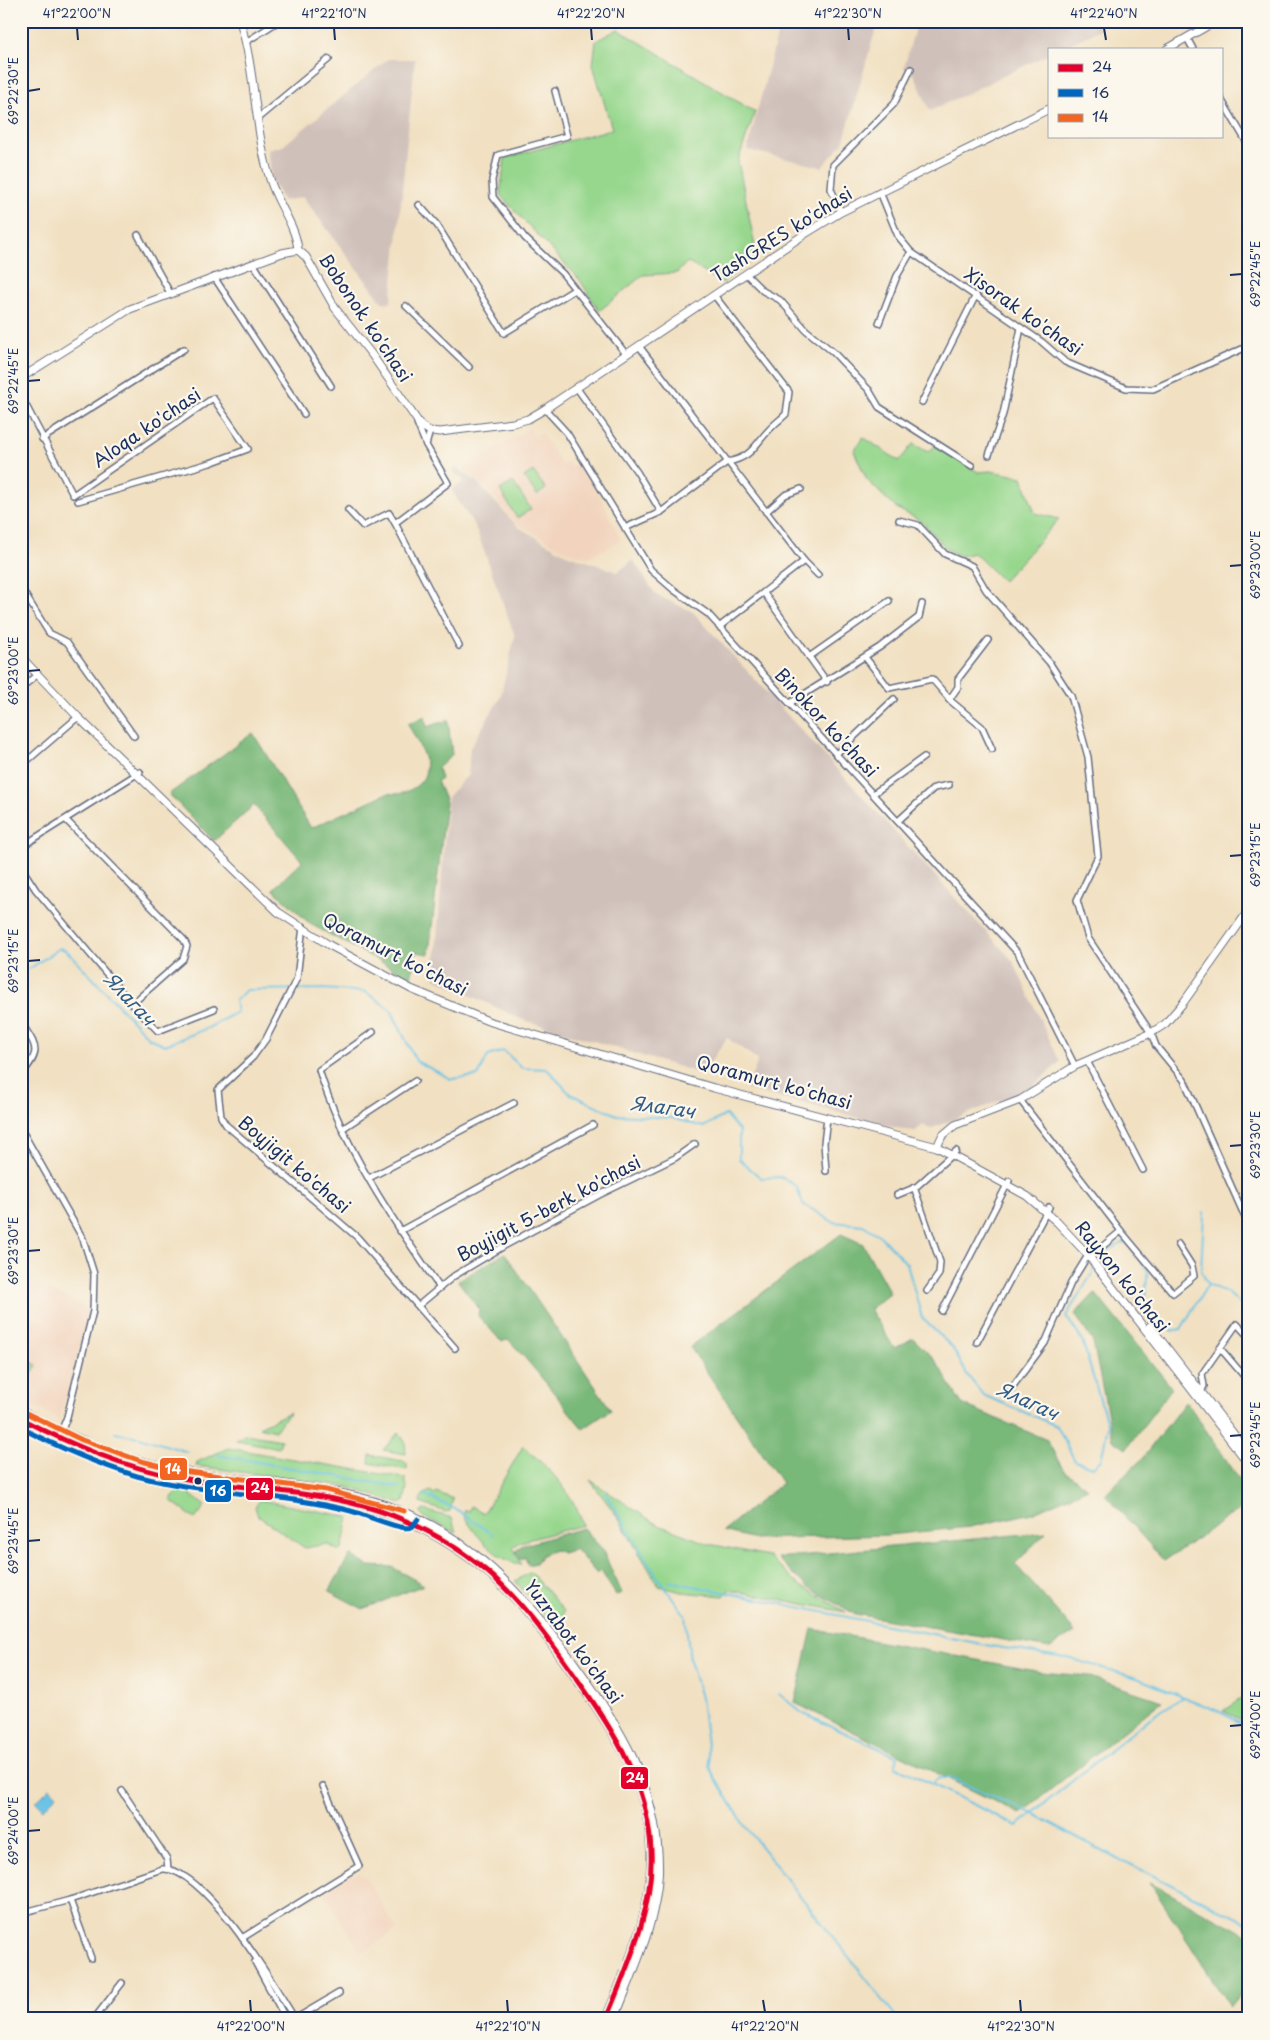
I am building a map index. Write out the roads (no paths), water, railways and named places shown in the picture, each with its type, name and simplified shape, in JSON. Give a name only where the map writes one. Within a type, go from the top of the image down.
[{"type":"main road","points":[[240,21],[246,42],[270,180],[297,239],[298,250]]},
{"type":"main road","points":[[1169,48],[1216,21]]},
{"type":"main road","name":"TashGRES ko'chasi","points":[[545,409],[714,295],[842,212],[1048,109]]},
{"type":"main road","name":"Bobonok ko'chasi","points":[[21,378],[113,318],[170,293],[282,253],[298,250],[306,256],[336,308],[372,355],[417,423],[430,431]]},
{"type":"main road","points":[[430,431],[440,432],[514,423],[528,419],[545,409]]},
{"type":"main road","name":"Qoramurt koʻchasi","points":[[21,652],[284,917],[411,989],[467,1013],[827,1118],[937,1145]]},
{"type":"main road","name":"Qoramurt koʻchasi","points":[[21,657],[78,716],[139,773]]},
{"type":"main road","points":[[937,1145],[945,1132],[955,1125],[1020,1100],[1075,1066],[1151,1033],[1164,1024],[1183,1003],[1249,910]]},
{"type":"main road","name":"Qoramurt koʻchasi","points":[[735,1092],[937,1145]]},
{"type":"main road","name":"Rayxon ko'chasi","points":[[937,1145],[1008,1182],[1048,1209],[1105,1273],[1200,1395],[1249,1454]]},
{"type":"main road","name":"Rayxon ko'chasi","points":[[1200,1395],[1249,1464]]},
{"type":"main road","name":"Yuzrabot ko'chasi","points":[[21,1410],[61,1432],[135,1460],[180,1474]]},
{"type":"main road","name":"Yuzrabot ko'chasi","points":[[21,1420],[106,1458],[180,1474],[344,1502],[409,1519],[443,1533],[479,1557],[526,1602],[609,1712],[629,1747],[643,1779],[656,1830],[657,1886],[646,1934],[614,2019]]},
{"type":"main road","name":"Yuzrabot ko'chasi","points":[[409,1519],[464,1554],[493,1577],[518,1602],[550,1641],[595,1705],[619,1742],[634,1772],[649,1822],[652,1852],[651,1882],[642,1928],[606,2019]]},
{"type":"street","points":[[246,42],[279,21]]},
{"type":"street","points":[[1187,38],[1192,48]]},
{"type":"street","points":[[258,118],[329,59]]},
{"type":"street","points":[[842,212],[831,189],[833,165],[894,104],[911,69]]},
{"type":"street","points":[[555,90],[567,136],[498,155],[492,180],[493,197],[525,238],[563,274],[626,354]]},
{"type":"street","points":[[1222,100],[1249,146]]},
{"type":"street","name":"Xisorak ko'chasi","points":[[880,192],[898,236],[911,252],[1042,342],[1065,362],[1126,388],[1153,390],[1242,349]]},
{"type":"street","points":[[418,205],[437,225],[504,333],[574,290]]},
{"type":"street","points":[[138,235],[170,293]]},
{"type":"street","points":[[879,323],[897,276],[911,252]]},
{"type":"street","points":[[253,263],[331,386]]},
{"type":"street","points":[[746,274],[763,291],[780,300],[806,330],[833,352],[869,390],[879,407],[972,466]]},
{"type":"street","points":[[214,277],[304,414]]},
{"type":"street","points":[[626,528],[660,512],[727,462],[739,460],[755,449],[768,431],[786,414],[789,392],[714,295]]},
{"type":"street","points":[[922,402],[976,295]]},
{"type":"street","points":[[406,306],[469,367]]},
{"type":"street","points":[[989,455],[1003,414],[1021,328]]},
{"type":"street","points":[[639,346],[804,561],[818,575]]},
{"type":"street","points":[[21,396],[42,439],[184,349]]},
{"type":"street","points":[[576,387],[637,472],[660,512]]},
{"type":"street","name":"Aloqa ko'chasi","points":[[42,439],[73,495],[213,398],[248,449],[210,463],[78,502]]},
{"type":"street","name":"Binokor ko'chasi","points":[[545,409],[567,433],[651,570],[667,585],[708,614],[1018,953],[1075,1066]]},
{"type":"street","points":[[395,523],[448,483],[426,445],[417,423]]},
{"type":"street","points":[[426,445],[430,431]]},
{"type":"street","points":[[766,512],[784,496],[801,489]]},
{"type":"street","points":[[348,510],[363,526],[389,513],[459,646]]},
{"type":"street","points":[[899,520],[918,525],[945,554],[972,566],[986,590],[1049,662],[1071,696],[1088,757],[1098,856],[1077,900],[1088,938],[1151,1033],[1156,1046],[1184,1080],[1245,1217]]},
{"type":"street","points":[[719,628],[804,561]]},
{"type":"street","points":[[21,588],[49,633],[67,642],[134,736]]},
{"type":"street","points":[[764,593],[827,682]]},
{"type":"street","points":[[809,657],[888,601]]},
{"type":"street","points":[[790,703],[865,657],[919,616],[922,604]]},
{"type":"street","points":[[950,700],[958,687],[958,679],[988,640]]},
{"type":"street","points":[[865,657],[888,688],[932,679],[950,700],[982,727],[992,749]]},
{"type":"street","points":[[21,688],[38,674]]},
{"type":"street","points":[[836,754],[894,699]]},
{"type":"street","points":[[21,766],[78,716]]},
{"type":"street","points":[[873,794],[924,757]]},
{"type":"street","points":[[21,847],[139,773]]},
{"type":"street","points":[[898,821],[934,788],[949,785]]},
{"type":"street","points":[[66,820],[184,940],[187,946],[183,959],[132,1004]]},
{"type":"street","points":[[21,867],[36,890],[132,1004],[158,1031],[214,1009]]},
{"type":"street","name":"Boyjigit ko'chasi","points":[[302,927],[298,978],[253,1057],[218,1090],[221,1117],[226,1125],[357,1237],[419,1306]]},
{"type":"street","points":[[21,1022],[36,1045],[35,1059],[21,1075]]},
{"type":"street","name":"Boyjigit ko'chasi","points":[[373,1032],[319,1070],[329,1101],[369,1178],[400,1231],[440,1288]]},
{"type":"street","points":[[1087,1061],[1143,1170]]},
{"type":"street","points":[[342,1129],[416,1081]]},
{"type":"street","name":"Rayxon ko'chasi","points":[[1020,1100],[1121,1231],[1173,1293],[1194,1276],[1192,1266],[1178,1244]]},
{"type":"street","points":[[369,1178],[514,1103]]},
{"type":"street","points":[[826,1171],[824,1143],[827,1118]]},
{"type":"street","points":[[400,1231],[593,1125]]},
{"type":"street","points":[[21,1129],[83,1239],[94,1274],[93,1311],[67,1417],[61,1432]]},
{"type":"street","name":"Boyjigit 5-berk ko'chasi","points":[[419,1306],[454,1276],[504,1246],[599,1195],[675,1158],[695,1144]]},
{"type":"street","points":[[897,1195],[914,1187],[955,1153]]},
{"type":"street","points":[[942,1311],[1008,1182]]},
{"type":"street","points":[[914,1187],[940,1262],[939,1274],[927,1292]]},
{"type":"street","points":[[977,1342],[1048,1209]]},
{"type":"street","points":[[1010,1390],[1045,1343],[1056,1312],[1091,1256],[1121,1231]]},
{"type":"street","points":[[419,1306],[456,1348]]},
{"type":"street","points":[[1200,1395],[1204,1386],[1202,1374],[1237,1324],[1249,1337]]},
{"type":"street","points":[[1220,1348],[1249,1382]]},
{"type":"street","points":[[242,1938],[359,1866],[323,1786]]},
{"type":"street","points":[[122,1791],[166,1859],[168,1869]]},
{"type":"street","points":[[21,1913],[70,1900],[168,1869],[180,1873],[208,1896],[242,1938],[295,2019],[339,1993]]},
{"type":"street","points":[[70,1900],[91,1958]]},
{"type":"street","points":[[252,1954],[260,1974],[286,2019]]},
{"type":"street","points":[[94,2019],[122,1983]]},
{"type":"water","points":[[50,1788],[57,1795],[43,1809],[36,1802]]},
{"type":"waterway","name":"Ялагач","points":[[29,969],[60,948],[67,951],[149,1038],[165,1045],[208,1028],[237,1012],[235,1001],[246,990],[323,989],[366,992],[391,1010],[416,1061],[451,1079],[478,1076],[488,1056],[504,1051],[522,1068],[547,1069],[570,1094],[617,1115],[672,1118],[703,1127],[726,1115],[739,1131],[739,1159],[761,1178],[781,1177],[796,1186],[803,1204],[833,1222],[863,1225],[880,1236],[907,1264],[922,1318],[952,1347],[968,1376],[983,1395],[1057,1426],[1075,1461],[1093,1467],[1101,1460],[1108,1426],[1082,1340],[1066,1316],[1095,1269]]},
{"type":"waterway","points":[[1204,1212],[1201,1271],[1208,1284],[1228,1293],[1240,1304]]},
{"type":"waterway","name":"Ялагач","points":[[1098,1265],[1108,1251],[1126,1241],[1148,1270],[1145,1297],[1153,1320],[1171,1331],[1181,1329],[1208,1284]]},
{"type":"waterway","points":[[115,1433],[139,1437],[188,1452]]},
{"type":"waterway","points":[[218,1455],[399,1487]]},
{"type":"waterway","points":[[605,1493],[656,1575],[685,1615],[690,1660],[701,1698],[710,1769],[744,1825],[898,2019]]},
{"type":"waterway","points":[[425,1495],[459,1511],[493,1535]]},
{"type":"waterway","points":[[668,1581],[991,1646],[1072,1659],[1137,1678],[1218,1711],[1249,1727]]},
{"type":"waterway","points":[[779,1694],[802,1713],[898,1757],[895,1766],[1017,1826],[1150,1718],[1183,1697]]},
{"type":"waterway","points":[[933,1783],[938,1778],[950,1778],[1034,1814],[1119,1860],[1249,1924]]}]
